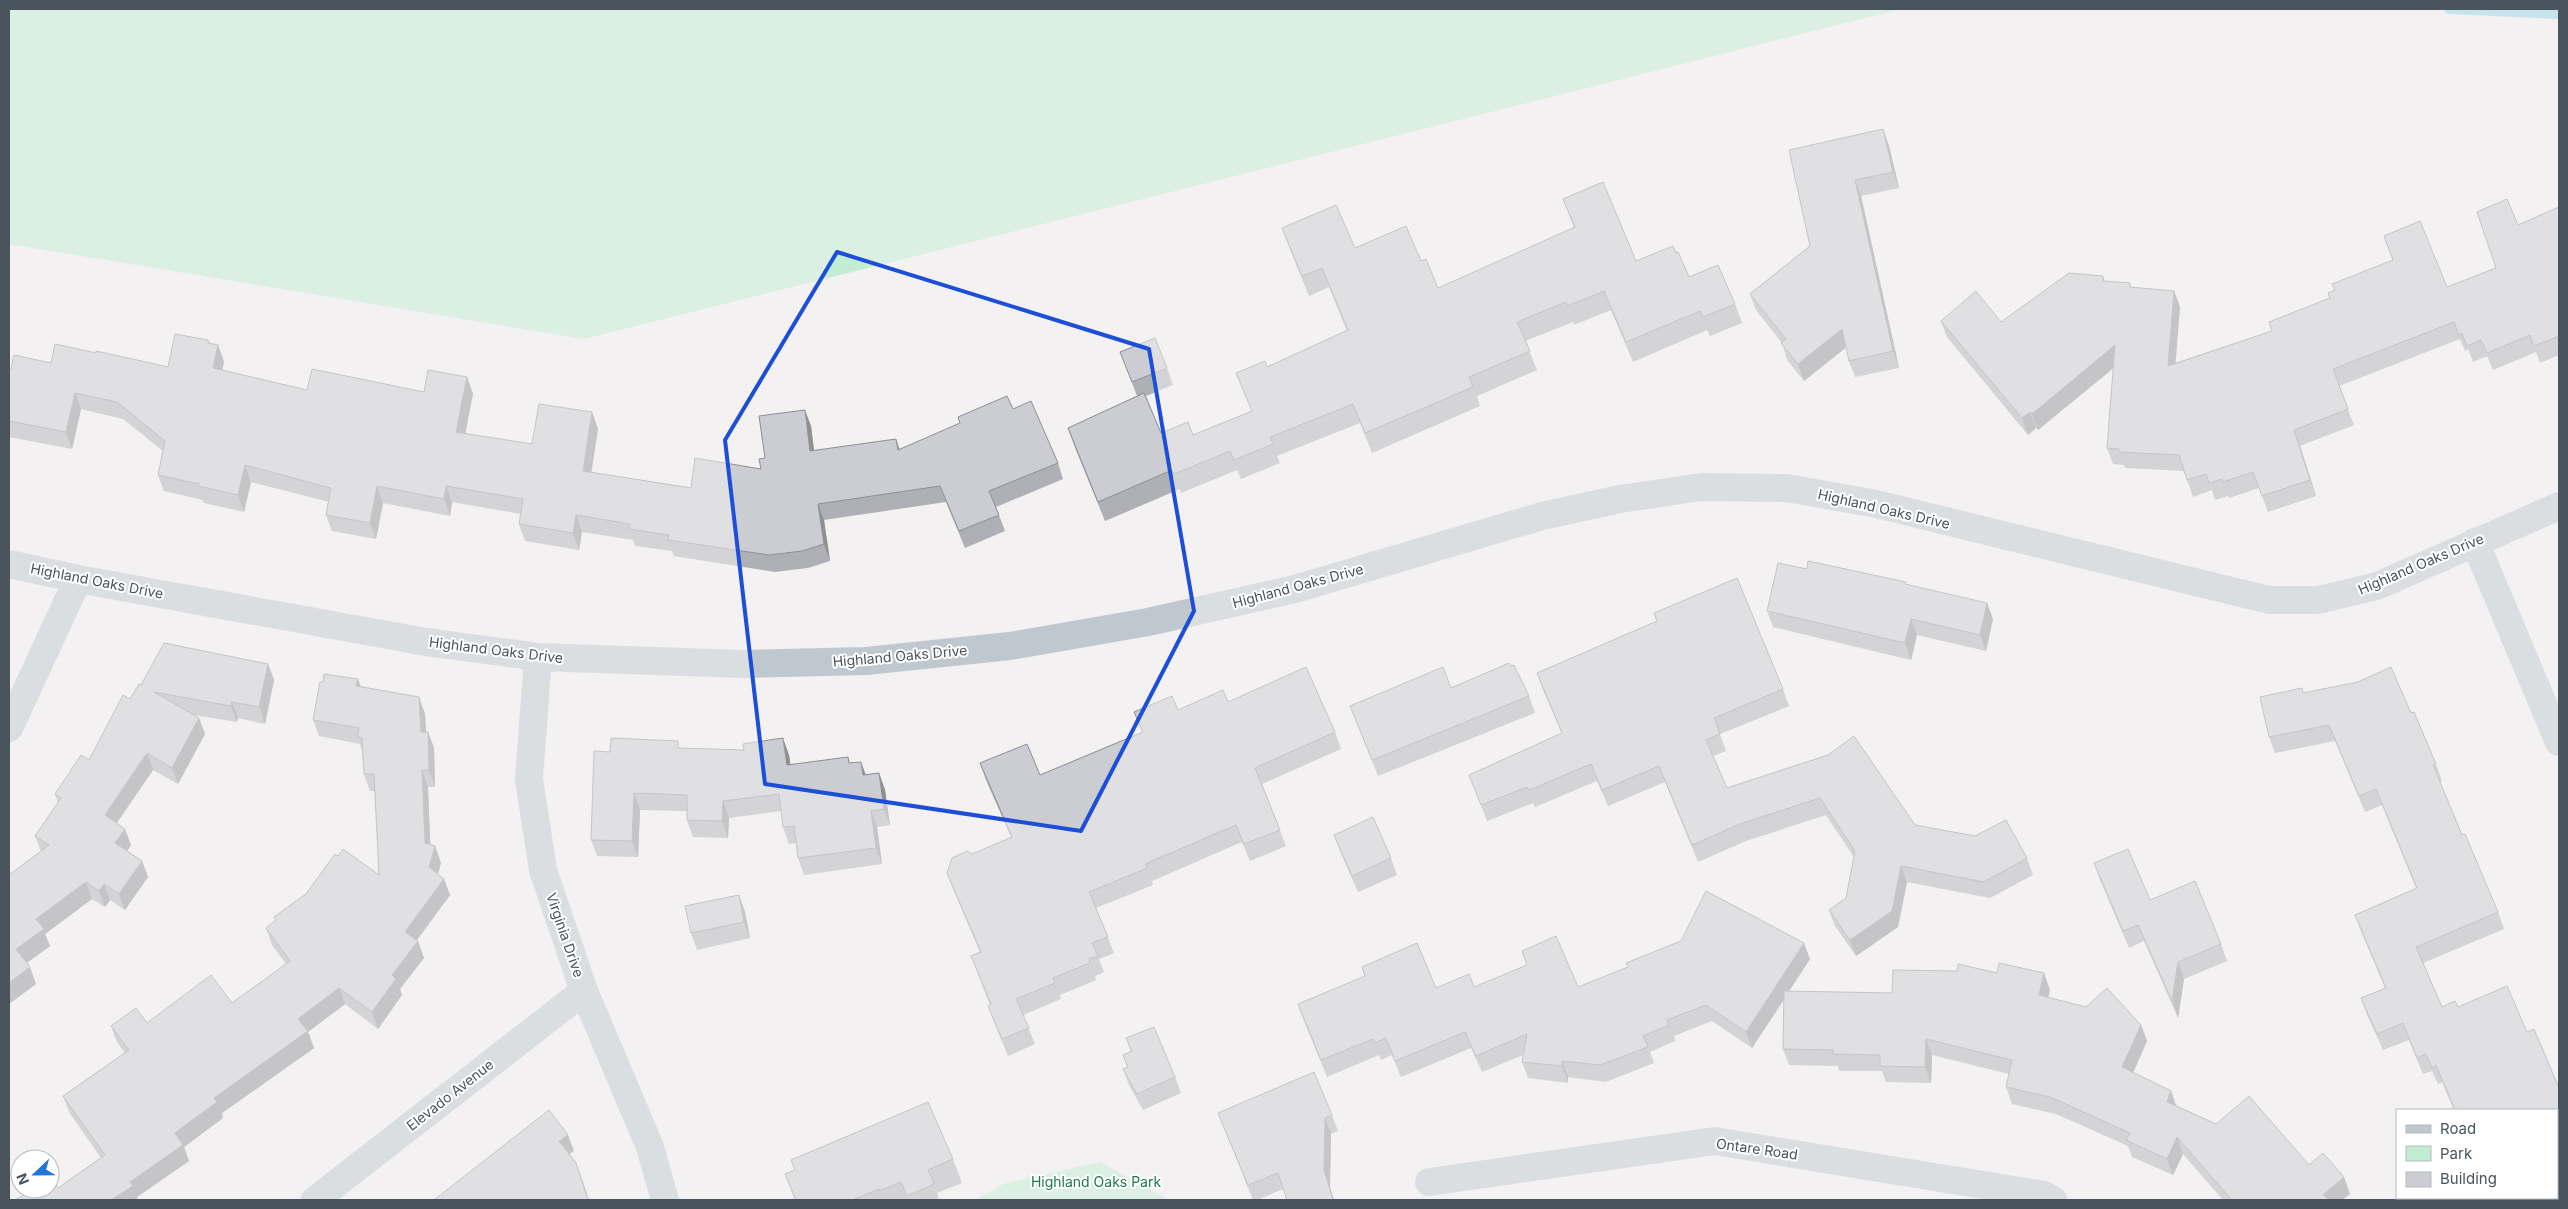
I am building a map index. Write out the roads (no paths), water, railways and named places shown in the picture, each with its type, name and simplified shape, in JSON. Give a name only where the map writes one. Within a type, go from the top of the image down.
[{"type":"street","name":"Highland Oaks Drive","points":[[9,564],[78,579],[426,642],[538,657],[743,664],[866,661],[1010,646],[1148,622],[1295,589],[1542,516],[1620,499],[1701,487],[1786,488],[1872,503],[2269,600],[2318,600],[2350,594],[2377,586],[2559,506]]},
{"type":"street","points":[[2475,542],[2559,742]]},
{"type":"street","points":[[9,728],[78,579]]},
{"type":"street","name":"Virginia Drive","points":[[538,657],[529,779],[543,870],[584,991],[650,1147],[665,1200]]},
{"type":"street","name":"Elevado Avenue","points":[[315,1200],[584,991]]},
{"type":"street","name":"Ontare Road","points":[[1429,1182],[1715,1141],[2044,1195],[2053,1200]]},
{"type":"waterway","points":[[2449,9],[2559,14]]},
{"type":"park label","name":"Highland Oaks Park","points":[[1096,1182]]}]
